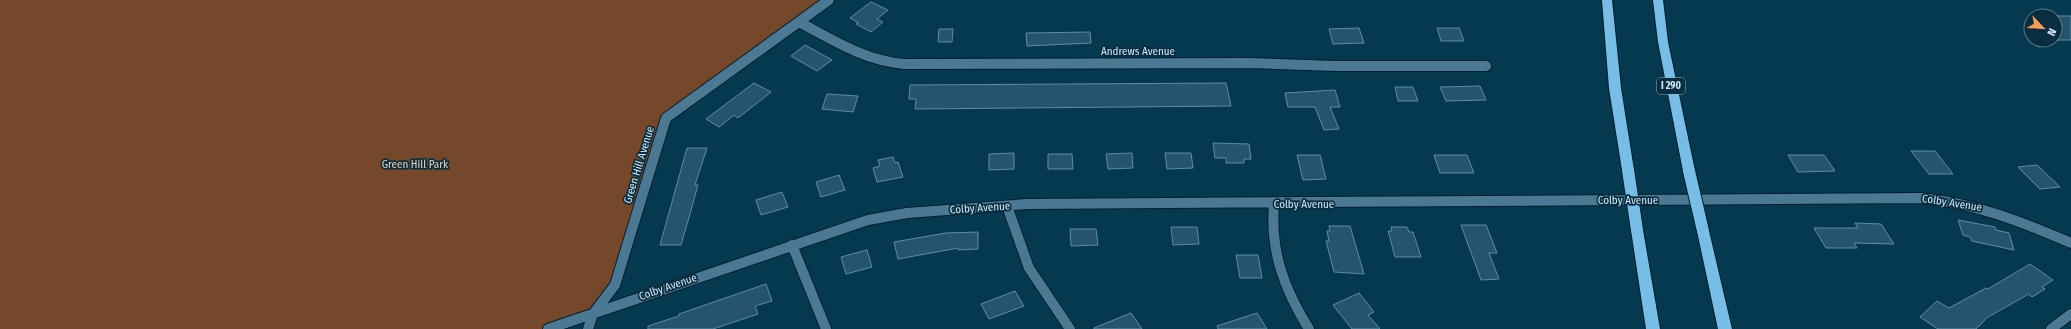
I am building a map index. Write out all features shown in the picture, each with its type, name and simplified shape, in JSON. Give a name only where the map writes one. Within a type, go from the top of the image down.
[{"type":"highway","points":[[1607,0],[1614,88],[1653,329]]},
{"type":"highway","name":"I 290","points":[[1658,0],[1663,42],[1689,171],[1725,329]]},
{"type":"street","name":"Green Hill Avenue","points":[[588,329],[593,314],[615,285],[666,118],[830,0]]},
{"type":"street","name":"Andrews Avenue","points":[[799,22],[864,55],[886,62],[914,65],[1249,63],[1369,66],[1486,66]]},
{"type":"street","name":"Colby Avenue","points":[[548,329],[868,220],[907,213],[1007,206],[1921,198],[1952,201],[1985,208],[2022,221],[2071,243]]},
{"type":"street","points":[[1274,204],[1273,231],[1278,261],[1296,304],[1309,329]]},
{"type":"street","points":[[1007,206],[1030,268],[1070,329]]},
{"type":"street","points":[[792,246],[826,329]]},
{"type":"street","points":[[2051,329],[2071,314]]},
{"type":"green space","name":"Green Hill Park","points":[[0,0],[830,0],[666,118],[615,285],[593,314],[548,329],[0,329]]},
{"type":"building","points":[[871,2],[888,10],[877,19],[883,22],[871,32],[856,24],[859,23],[850,18]]},
{"type":"building","points":[[2063,16],[2071,16],[2071,40],[2063,40]]},
{"type":"building","points":[[1359,28],[1364,43],[1333,44],[1329,29]]},
{"type":"building","points":[[1437,28],[1459,28],[1464,41],[1441,41]]},
{"type":"building","points":[[939,29],[953,29],[952,42],[938,42]]},
{"type":"building","points":[[1090,32],[1091,43],[1027,46],[1026,33]]},
{"type":"building","points":[[805,45],[832,60],[817,71],[791,56]]},
{"type":"building","points":[[754,83],[771,92],[738,118],[734,115],[719,127],[706,119]]},
{"type":"building","points":[[1226,83],[1231,106],[915,109],[916,99],[909,99],[910,85]]},
{"type":"building","points":[[1480,86],[1486,100],[1446,101],[1440,87]]},
{"type":"building","points":[[1395,87],[1413,87],[1418,101],[1398,101]]},
{"type":"building","points":[[1335,90],[1340,107],[1330,107],[1339,129],[1324,130],[1315,107],[1288,107],[1285,93]]},
{"type":"building","points":[[827,94],[858,96],[853,112],[822,109]]},
{"type":"building","points":[[1213,143],[1249,144],[1251,159],[1244,159],[1244,163],[1226,163],[1226,158],[1215,158]]},
{"type":"building","points":[[687,148],[707,148],[695,185],[698,185],[688,221],[681,245],[660,245]]},
{"type":"building","points":[[1911,151],[1935,151],[1953,174],[1929,174]]},
{"type":"building","points":[[1014,153],[1014,169],[989,170],[989,154]]},
{"type":"building","points":[[1132,153],[1133,168],[1108,169],[1106,154]]},
{"type":"building","points":[[1165,153],[1191,153],[1193,168],[1167,169]]},
{"type":"building","points":[[1048,154],[1072,154],[1073,169],[1048,169]]},
{"type":"building","points":[[1297,155],[1320,155],[1326,179],[1303,180]]},
{"type":"building","points":[[1434,155],[1467,155],[1474,173],[1440,173]]},
{"type":"building","points":[[1788,155],[1824,155],[1835,171],[1798,172]]},
{"type":"building","points":[[893,157],[895,163],[898,162],[903,177],[877,182],[873,168],[880,166],[878,160]]},
{"type":"building","points":[[2037,165],[2060,187],[2040,189],[2018,167]]},
{"type":"building","points":[[839,175],[845,190],[821,197],[816,182]]},
{"type":"building","points":[[782,192],[788,207],[761,215],[756,200]]},
{"type":"building","points":[[1958,220],[1995,227],[1996,230],[2009,233],[2014,250],[1972,241],[1970,237],[1963,235]]},
{"type":"building","points":[[1855,223],[1881,224],[1894,244],[1854,243],[1857,248],[1826,248],[1814,228],[1858,228]]},
{"type":"building","points":[[1461,225],[1486,225],[1497,253],[1489,253],[1499,279],[1481,280]]},
{"type":"building","points":[[1329,226],[1350,226],[1364,274],[1334,272],[1326,241],[1329,241],[1327,231],[1330,231]]},
{"type":"building","points":[[1171,227],[1197,227],[1199,244],[1173,245]]},
{"type":"building","points":[[1391,227],[1407,227],[1409,232],[1413,232],[1421,257],[1395,257],[1388,231],[1392,231]]},
{"type":"building","points":[[1070,229],[1096,229],[1098,245],[1071,246]]},
{"type":"building","points":[[978,232],[978,249],[958,250],[958,248],[898,259],[894,242],[946,233]]},
{"type":"building","points":[[867,250],[872,267],[846,274],[841,257]]},
{"type":"building","points":[[1236,255],[1258,255],[1262,278],[1240,278]]},
{"type":"building","points":[[2030,264],[2053,280],[2042,287],[2045,289],[2032,297],[2029,294],[1988,317],[1976,329],[1938,329],[1920,317],[1937,301],[1949,308],[1986,288],[1988,289]]},
{"type":"building","points":[[766,284],[772,301],[755,306],[758,314],[713,329],[648,329],[648,326],[679,316],[679,314]]},
{"type":"building","points":[[1015,291],[1024,306],[989,319],[981,304]]},
{"type":"building","points":[[1359,293],[1374,312],[1368,315],[1380,329],[1352,329],[1333,305]]},
{"type":"building","points":[[1131,313],[1142,329],[1094,329],[1094,328]]},
{"type":"building","points":[[1257,313],[1267,329],[1218,329],[1217,326]]}]
